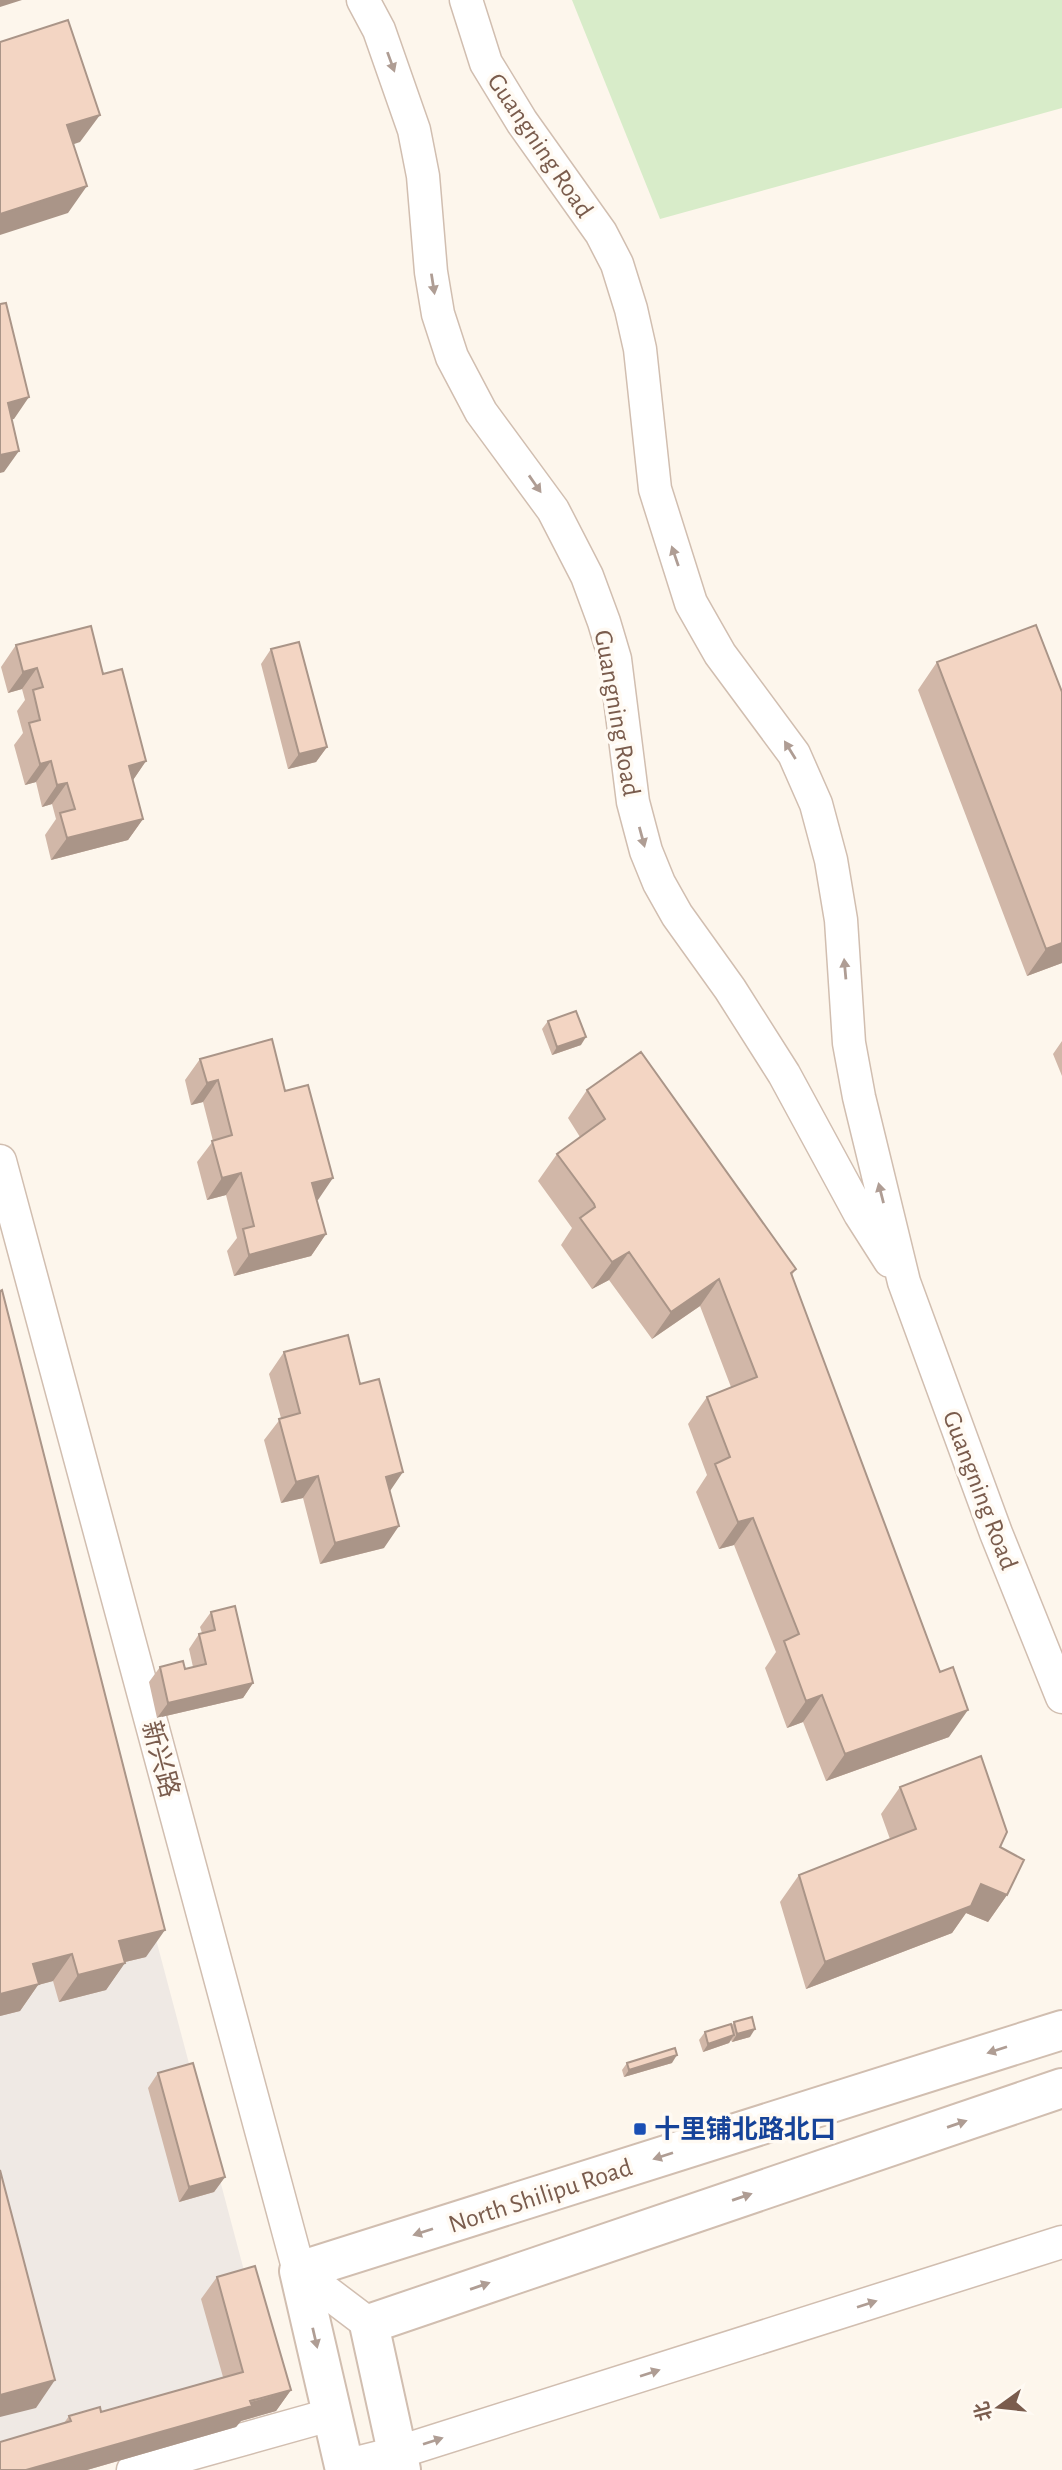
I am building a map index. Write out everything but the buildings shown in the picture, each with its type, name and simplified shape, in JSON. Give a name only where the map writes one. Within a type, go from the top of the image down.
[{"type":"street","name":"Guangning Road","points":[[363,0],[379,30],[414,130],[423,176],[431,272],[438,314],[452,357],[481,412],[559,520],[587,576],[604,622],[616,669],[633,802],[646,851],[659,883],[677,915],[730,989],[785,1074],[860,1214],[904,1282]]},
{"type":"street","name":"Guangning Road","points":[[466,0],[486,64],[522,122],[601,233],[617,264],[640,349],[655,489],[691,603],[720,654],[794,754],[816,804],[831,860],[841,919],[849,1043],[859,1097],[904,1282],[996,1533],[1062,1697]]},
{"type":"street","name":"新兴路","points":[[0,1161],[299,2271]]},
{"type":"street","name":"North Shilipu Road","points":[[299,2271],[1062,2030]]},
{"type":"street","points":[[369,2324],[1062,2088]]},
{"type":"street","points":[[299,2271],[344,2468],[399,2461],[1062,2242]]},
{"type":"street","points":[[299,2271],[369,2324],[399,2461]]},
{"type":"street","points":[[133,2470],[332,2414]]},
{"type":"shaded area","points":[[0,1352],[276,2391],[0,2464]]},
{"type":"green space","points":[[572,0],[1062,0],[1062,108],[660,219]]},
{"type":"place","name":"十里铺北路北口","points":[[640,2129]]}]
